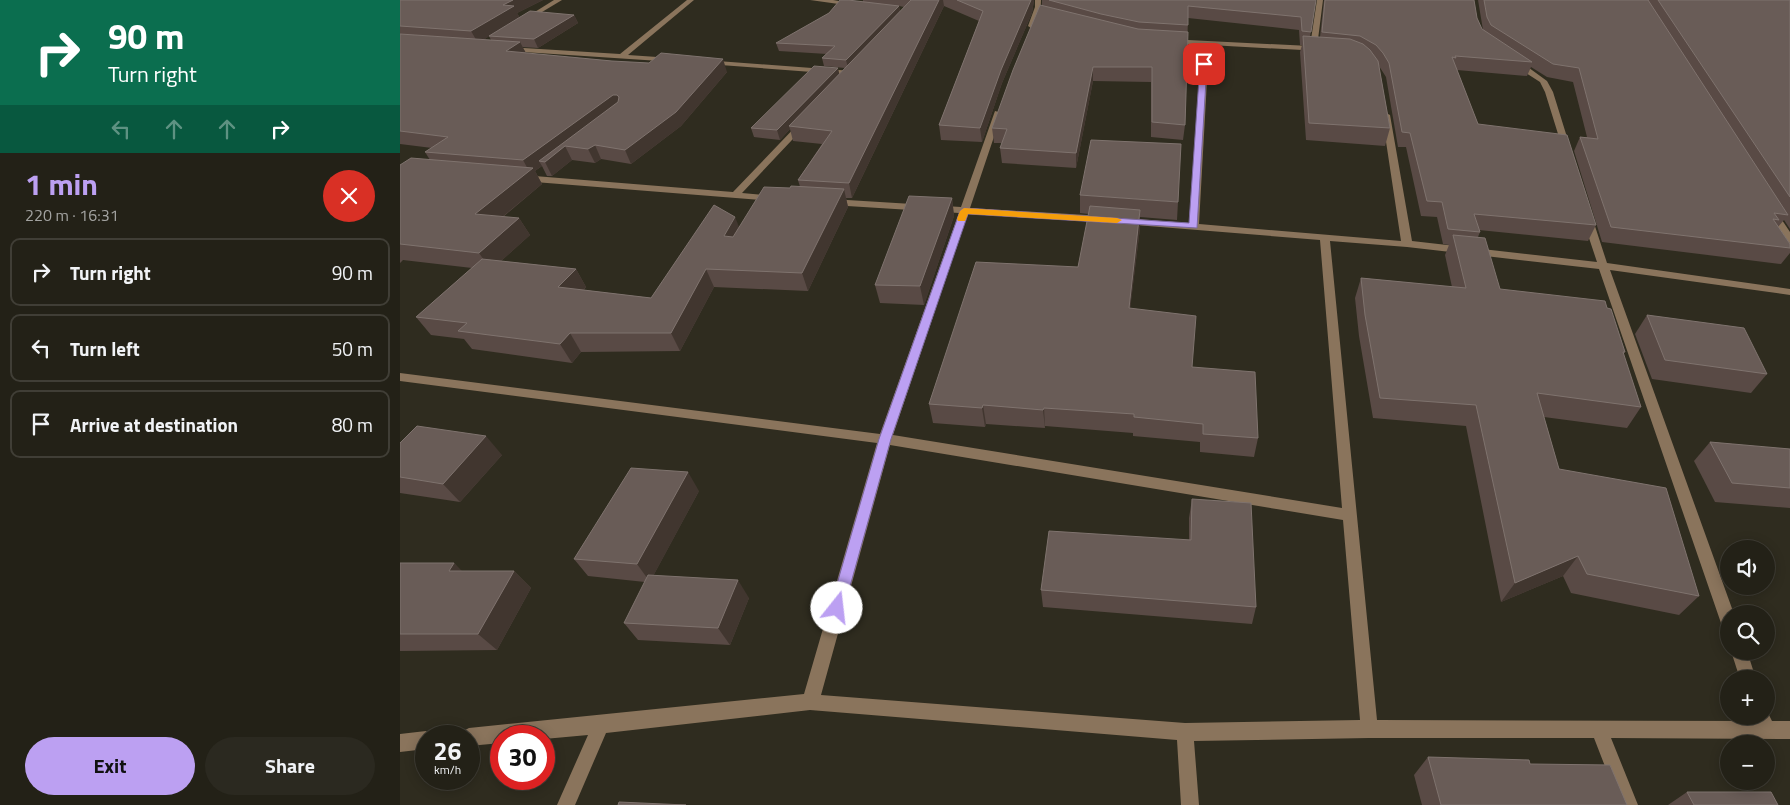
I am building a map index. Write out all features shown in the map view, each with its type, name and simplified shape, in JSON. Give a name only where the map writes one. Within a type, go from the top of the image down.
[{"type":"street","points":[[520,24],[559,0]]},
{"type":"street","points":[[622,56],[691,0]]},
{"type":"street","points":[[813,0],[861,5]]},
{"type":"street","points":[[1030,31],[1037,13],[1038,0]]},
{"type":"street","points":[[1313,49],[1320,0]]},
{"type":"street","points":[[1037,13],[1046,16]]},
{"type":"street","points":[[1158,40],[1330,50]]},
{"type":"street","points":[[1194,226],[1206,43]]},
{"type":"street","points":[[499,48],[679,60]]},
{"type":"street","points":[[1508,58],[1543,81],[1549,92],[1571,165]]},
{"type":"street","points":[[698,62],[852,73]]},
{"type":"street","points":[[845,80],[858,66]]},
{"type":"street","points":[[810,702],[885,439],[1002,102]]},
{"type":"street","points":[[1385,106],[1407,244]]},
{"type":"street","points":[[735,196],[811,116]]},
{"type":"street","points":[[514,177],[537,176],[782,199]]},
{"type":"street","points":[[1764,198],[1790,240]]},
{"type":"street","points":[[821,201],[1194,226],[1407,244],[1603,266],[1790,292]]},
{"type":"street","points":[[1583,202],[1603,266],[1723,605]]},
{"type":"street","points":[[1325,237],[1369,729]]},
{"type":"street","points":[[402,378],[885,439],[1350,515]]},
{"type":"street","points":[[480,735],[601,725],[810,702],[1185,732],[1369,729],[1599,730],[1720,725]]},
{"type":"street","points":[[566,805],[601,725]]},
{"type":"street","points":[[1771,725],[1790,730]]},
{"type":"street","points":[[1599,730],[1629,805]]},
{"type":"street","points":[[1185,732],[1190,805]]},
{"type":"street","points":[[400,742],[415,741]]},
{"type":"building","points":[[400,0],[513,0],[503,5],[514,6],[471,31],[400,26]]},
{"type":"building","points":[[840,0],[899,6],[846,60],[822,58],[835,46],[776,43],[829,13]]},
{"type":"building","points":[[911,0],[939,0],[849,183],[798,180],[832,131],[789,126]]},
{"type":"building","points":[[957,0],[1031,0],[1001,70],[980,128],[939,125],[983,11]]},
{"type":"building","points":[[1049,0],[1316,0],[1311,32],[1302,31],[1301,17],[1188,6],[1188,25],[1139,22]]},
{"type":"building","points":[[1325,0],[1474,0],[1477,18],[1482,29],[1532,62],[1452,57],[1478,124],[1567,135],[1596,225],[1474,214],[1480,232],[1448,229],[1442,202],[1427,201],[1410,133],[1402,132],[1389,63],[1376,45],[1360,36],[1322,32]]},
{"type":"building","points":[[1484,0],[1648,0],[1788,215],[1774,213],[1779,220],[1773,219],[1790,244],[1790,248],[1611,227],[1580,137],[1598,139],[1579,68],[1553,64],[1491,25],[1487,17]]},
{"type":"building","points":[[1658,0],[1790,0],[1790,197]]},
{"type":"building","points":[[1040,5],[1138,29],[1188,32],[1185,125],[1152,122],[1152,67],[1093,67],[1076,153],[1000,148],[1007,129],[992,128],[1013,70]]},
{"type":"building","points":[[530,11],[574,15],[534,39],[489,36]]},
{"type":"building","points":[[400,34],[520,42],[506,51],[612,61],[649,63],[661,53],[723,59],[676,112],[625,150],[595,145],[588,149],[565,146],[545,162],[539,161],[618,102],[619,97],[613,95],[523,160],[425,152],[448,137],[400,131]]},
{"type":"building","points":[[1303,36],[1350,39],[1363,44],[1370,50],[1378,61],[1390,128],[1309,123]]},
{"type":"building","points":[[814,66],[838,68],[777,130],[751,128]]},
{"type":"building","points":[[1091,140],[1181,144],[1178,202],[1080,195]]},
{"type":"building","points":[[411,158],[533,168],[475,214],[519,218],[479,253],[400,244],[400,165]]},
{"type":"building","points":[[791,186],[844,189],[802,273],[706,269],[671,333],[570,333],[560,344],[458,331],[467,323],[416,317],[482,259],[576,269],[558,287],[651,298],[714,205],[735,217],[724,236],[733,237],[764,187],[790,188]]},
{"type":"building","points":[[909,196],[952,198],[920,286],[875,285]]},
{"type":"building","points":[[1090,206],[1140,210],[1129,308],[1196,316],[1192,367],[1255,372],[1258,438],[1203,434],[1203,424],[1134,417],[1134,414],[983,405],[982,408],[929,404],[976,262],[1078,267]]},
{"type":"building","points":[[1453,235],[1485,238],[1500,289],[1605,301],[1607,308],[1611,309],[1641,407],[1537,393],[1559,469],[1666,488],[1699,596],[1587,574],[1578,556],[1515,583],[1476,405],[1380,398],[1365,315],[1361,278],[1466,288]]},
{"type":"building","points":[[1647,315],[1744,328],[1767,374],[1665,360]]},
{"type":"building","points":[[417,426],[486,436],[443,484],[400,477],[400,443]]},
{"type":"building","points":[[1710,442],[1790,449],[1790,488],[1732,483]]},
{"type":"building","points":[[631,468],[688,472],[637,564],[574,559]]},
{"type":"building","points":[[1192,499],[1251,503],[1256,607],[1041,590],[1049,531],[1191,540]]},
{"type":"building","points":[[400,563],[454,563],[449,571],[514,571],[478,634],[400,634]]},
{"type":"building","points":[[648,575],[738,580],[718,628],[624,623]]},
{"type":"building","points":[[1428,757],[1529,760],[1530,764],[1610,765],[1627,805],[1441,805]]},
{"type":"building","points":[[1687,792],[1771,792],[1778,805],[1694,805]]},
{"type":"building","points":[[619,802],[686,805],[618,805]]},
{"type":"slow traffic","points":[[961,219],[964,211],[1117,220]]},
{"type":"route","points":[[837,608],[885,439],[964,211],[1194,226],[1204,64]]}]
